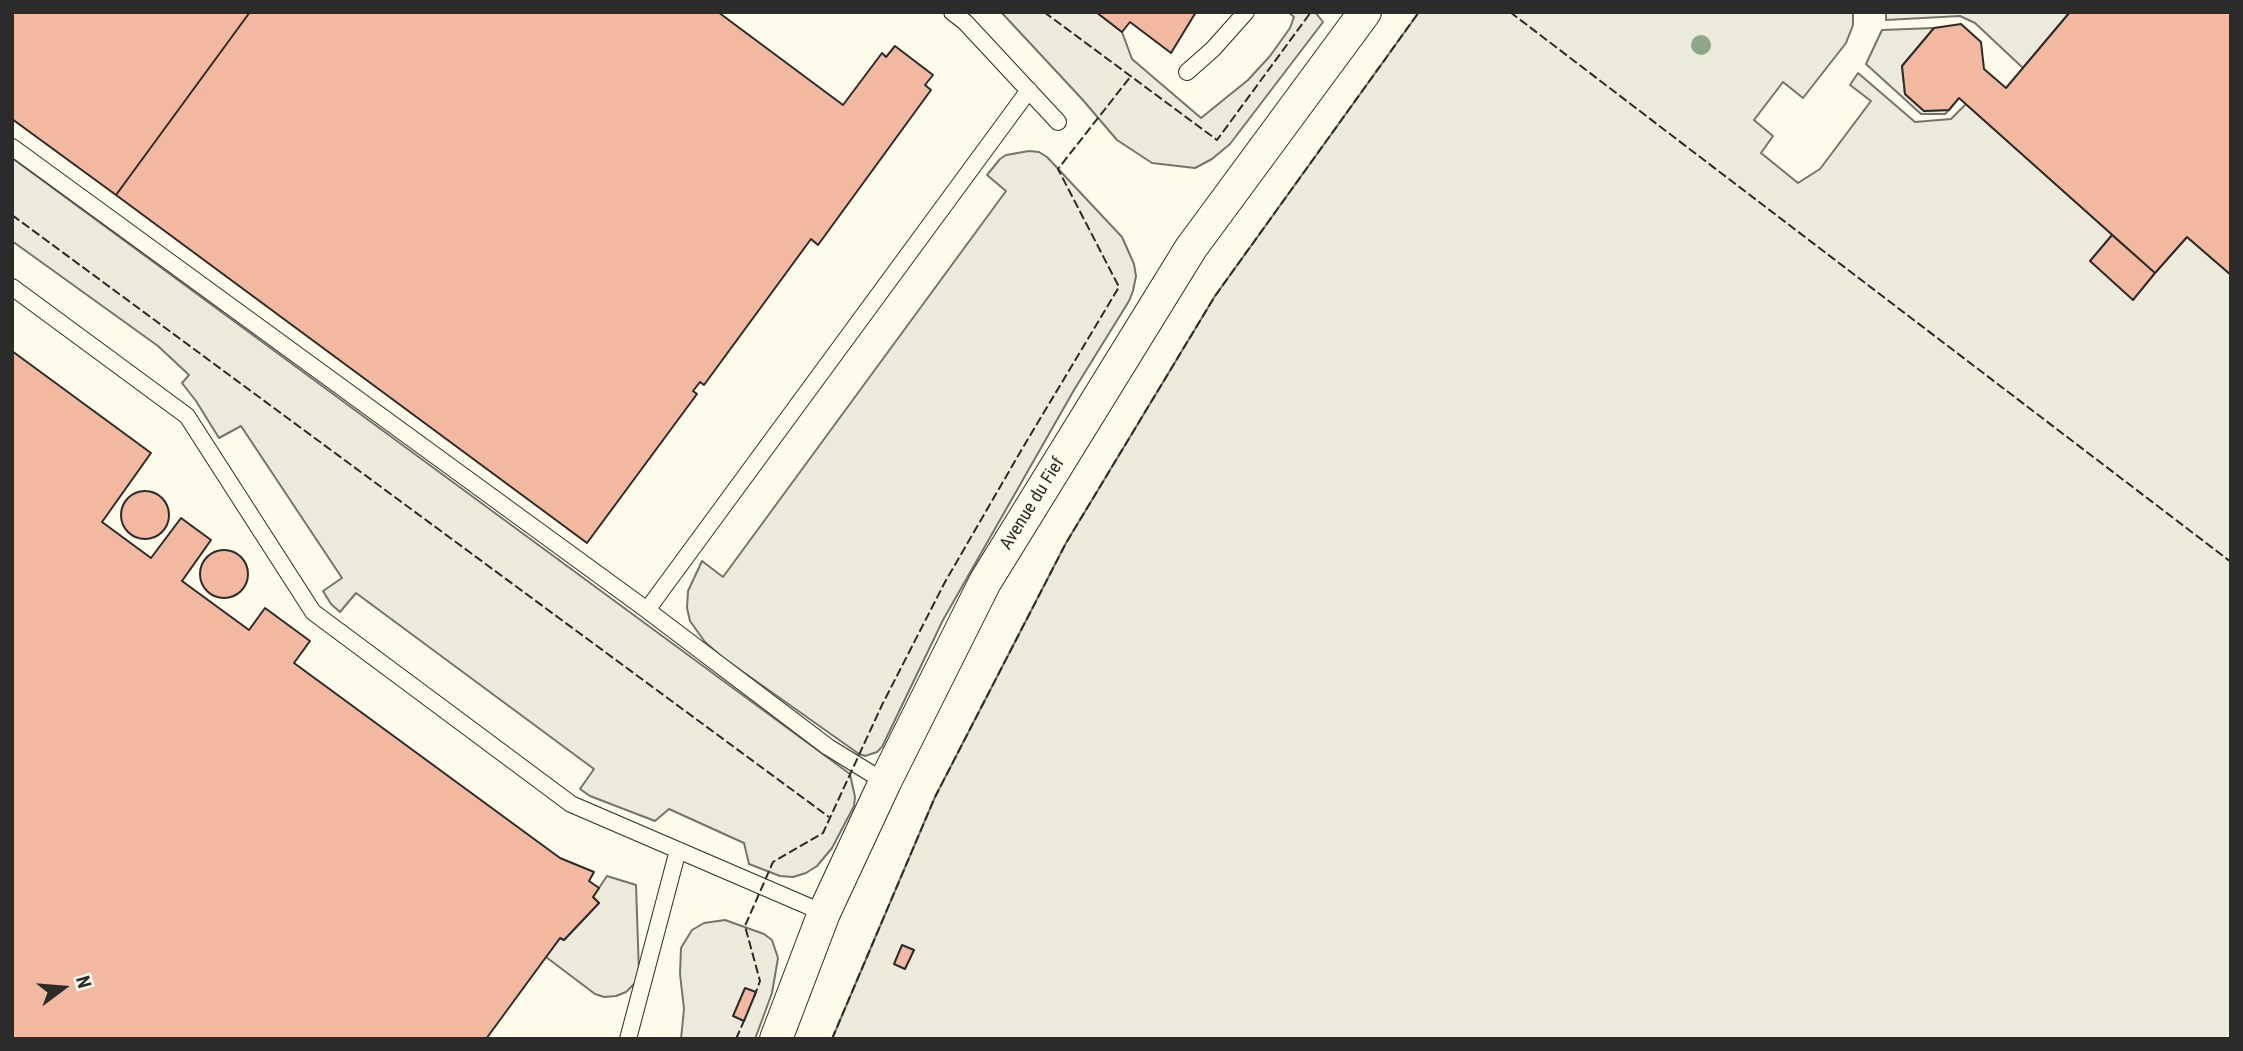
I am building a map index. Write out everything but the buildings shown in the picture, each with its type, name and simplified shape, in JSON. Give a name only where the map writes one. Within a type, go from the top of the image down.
[{"type":"street","name":"Avenue du Fief","points":[[776,1039],[824,913],[885,782],[985,582],[1191,248],[1357,15]]},
{"type":"lane","points":[[952,12],[965,22],[1058,122]]},
{"type":"lane","points":[[1187,72],[1213,50],[1246,12]]},
{"type":"lane","points":[[647,610],[1029,90]]},
{"type":"lane","points":[[12,147],[647,610],[828,747],[885,782]]},
{"type":"lane","points":[[12,288],[187,416],[313,611],[571,804],[824,913]]},
{"type":"lane","points":[[628,1039],[678,850]]},
{"type":"shaded area","points":[[1001,12],[1096,12],[1122,32],[1132,59],[1201,118],[1248,80],[1270,56],[1290,28],[1294,17],[1288,12],[1315,12],[1323,22],[1230,144],[1212,159],[1195,168],[1152,163],[1117,140]]},
{"type":"shaded area","points":[[1419,12],[1853,12],[1853,25],[1846,43],[1803,98],[1783,82],[1754,120],[1773,136],[1761,153],[1798,183],[1820,169],[1871,101],[1850,85],[1858,73],[1915,122],[1951,119],[1966,104],[2155,273],[2187,237],[2231,275],[2231,1039],[832,1039],[935,797],[1066,543],[1215,296]]},
{"type":"shaded area","points":[[1886,12],[2070,12],[2023,68],[1975,23],[1960,16],[1886,20]]},
{"type":"shaded area","points":[[1934,28],[1902,66],[1905,94],[1924,111],[1949,110],[1945,114],[1921,114],[1866,64],[1882,30]]},
{"type":"shaded area","points":[[1039,152],[1047,157],[1122,237],[1134,264],[1136,276],[1133,291],[943,620],[882,747],[865,756],[722,657],[705,642],[690,621],[687,608],[688,591],[702,561],[723,577],[1006,191],[987,175],[1006,155]]},
{"type":"shaded area","points":[[12,158],[850,774],[855,797],[854,806],[832,848],[817,866],[793,877],[780,876],[749,864],[744,843],[669,809],[655,821],[590,796],[580,789],[594,769],[356,593],[340,612],[323,591],[342,578],[241,426],[219,438],[182,383],[189,375],[158,346],[12,241]]},
{"type":"shaded area","points":[[607,876],[636,885],[639,973],[635,983],[626,992],[604,997],[595,994],[546,957],[560,938],[564,940],[599,903],[593,897]]},
{"type":"shaded area","points":[[725,920],[764,934],[772,940],[778,958],[772,993],[755,1039],[681,1039],[684,1009],[680,974],[681,948],[692,930],[704,923]]},
{"type":"fence","points":[[1044,12],[1217,140],[1311,12]]},
{"type":"fence","points":[[832,1039],[935,797],[1066,543],[1215,296],[1419,12]]},
{"type":"fence","points":[[1510,12],[2231,562]]},
{"type":"fence","points":[[754,997],[760,981],[745,926],[773,862],[823,833],[882,705],[945,582],[1119,287],[1058,169],[1131,76]]},
{"type":"fence","points":[[12,215],[829,817]]},
{"type":"fence","points":[[736,1039],[746,1016]]}]
